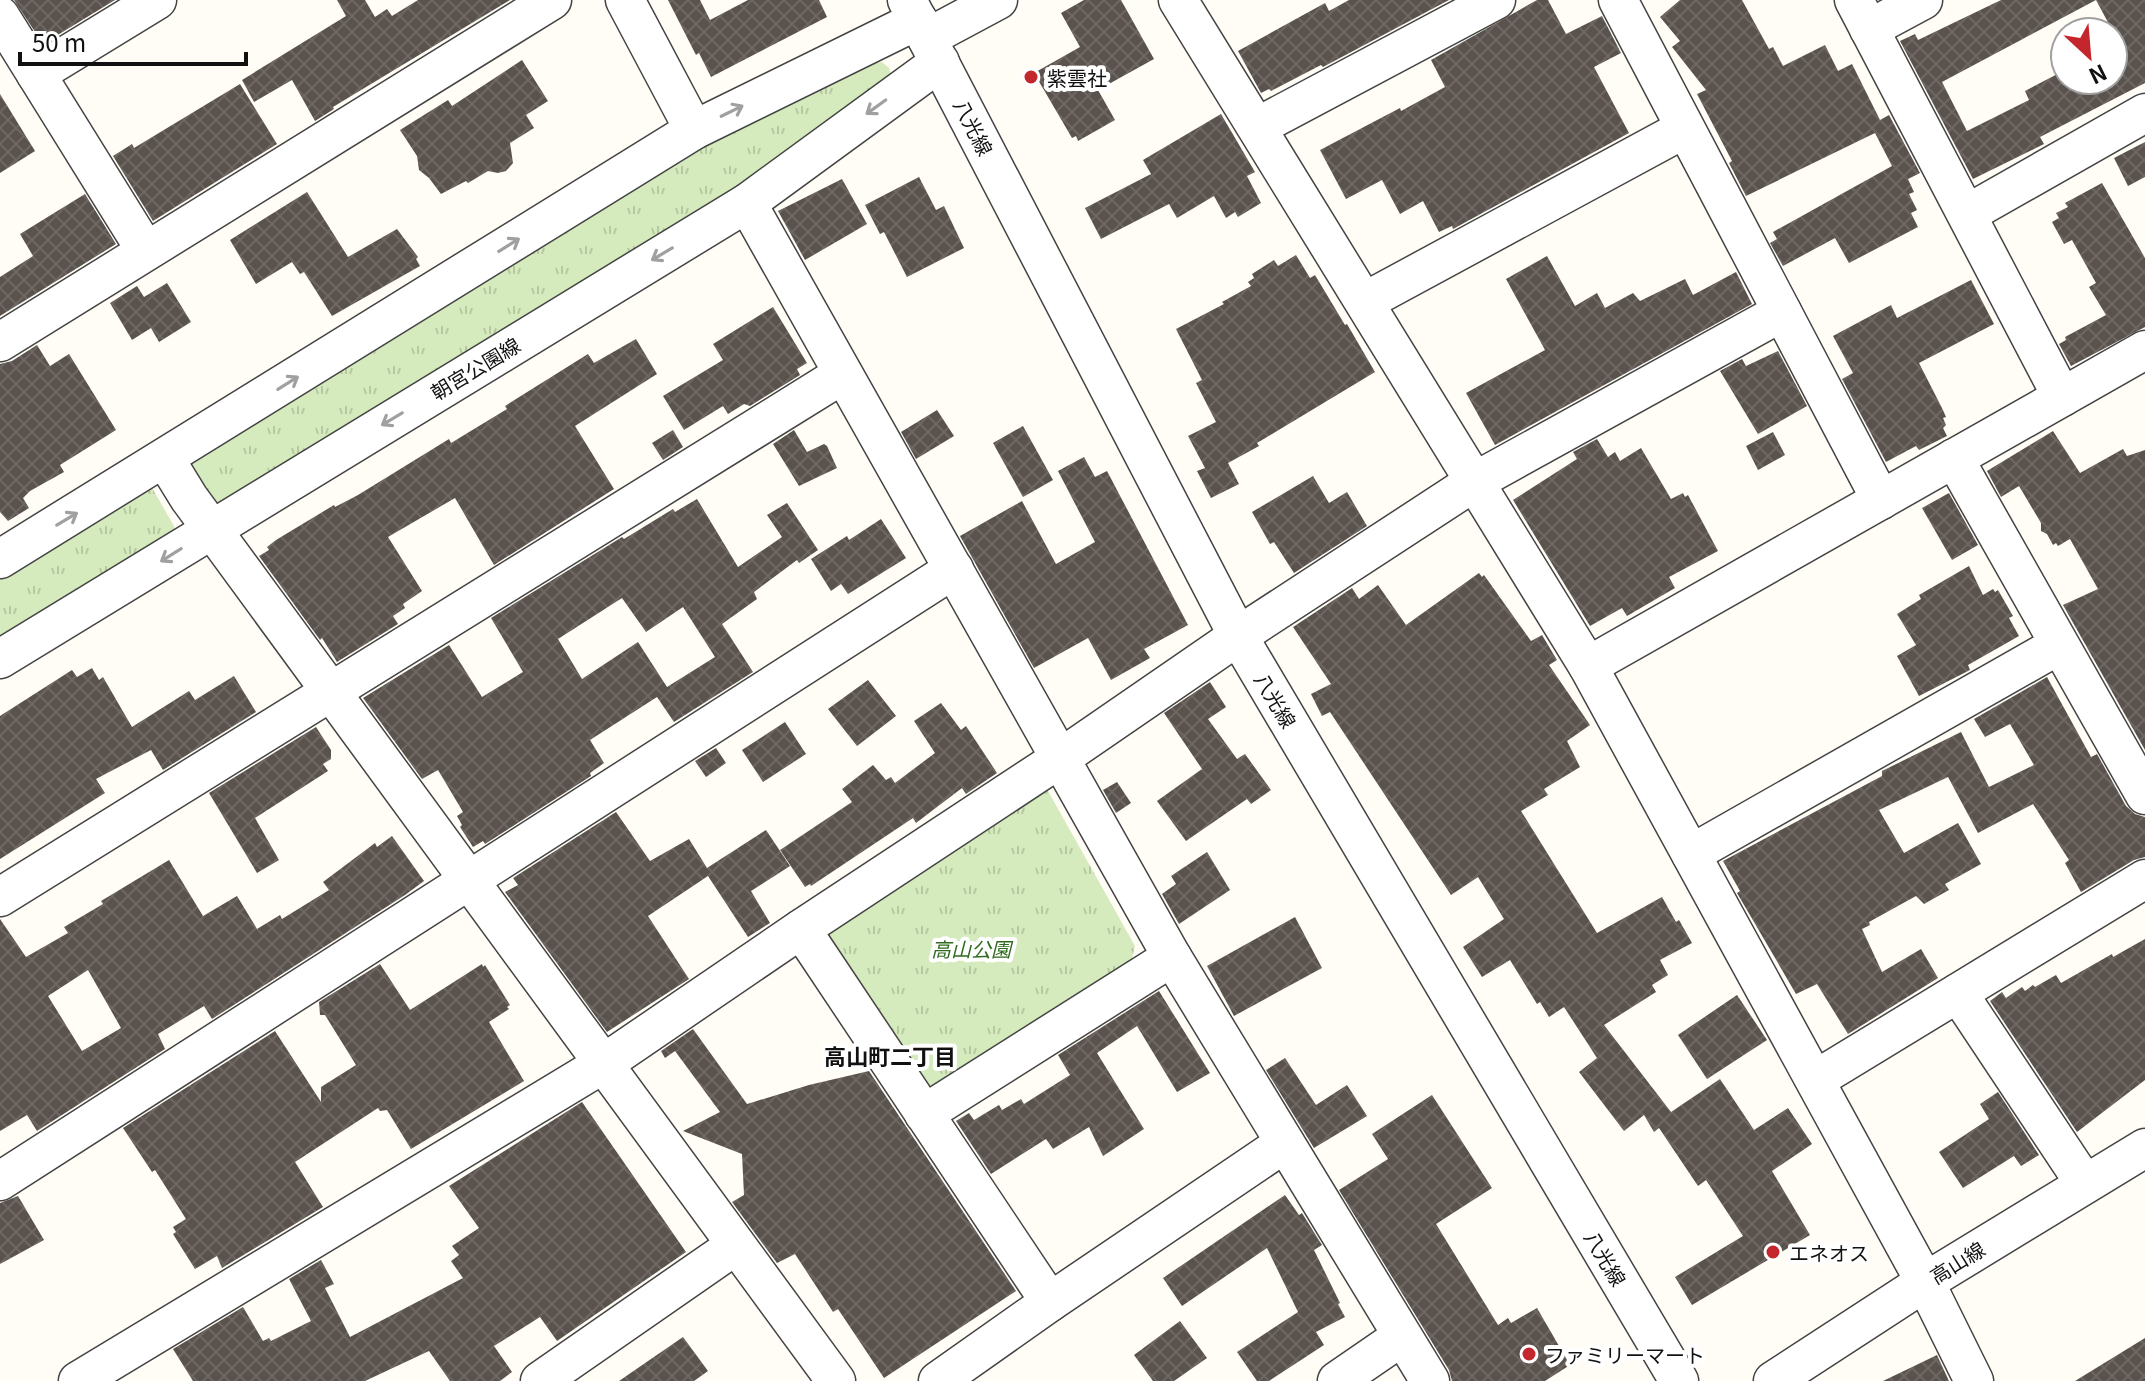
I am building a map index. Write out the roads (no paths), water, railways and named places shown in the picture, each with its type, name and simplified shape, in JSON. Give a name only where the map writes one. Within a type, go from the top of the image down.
[{"type":"street","points":[[36,74],[157,0]]},
{"type":"street","points":[[0,342],[552,0]]},
{"type":"street","points":[[625,0],[694,130]]},
{"type":"street","name":"朝宮公園線","points":[[0,559],[694,130],[998,0]]},
{"type":"street","points":[[1178,0],[1588,666],[1925,1282],[1974,1381]]},
{"type":"street","points":[[1257,127],[1496,0]]},
{"type":"street","points":[[1618,0],[1881,500]]},
{"type":"street","points":[[1923,0],[1862,14],[2062,397]]},
{"type":"street","points":[[0,16],[146,251]]},
{"type":"street","name":"朝宮公園線","points":[[0,659],[747,203],[923,30]]},
{"type":"street","name":"八光線","points":[[923,30],[1238,636],[1679,1381]]},
{"type":"street","points":[[1967,214],[2145,113]]},
{"type":"street","points":[[1366,301],[1684,129]]},
{"type":"street","points":[[747,203],[1172,957],[1430,1381]]},
{"type":"street","points":[[78,1381],[603,1064],[1238,636],[1474,482],[1782,312]]},
{"type":"street","points":[[1588,666],[2144,353]]},
{"type":"street","points":[[0,897],[843,374]]},
{"type":"street","points":[[1954,458],[2145,795]]},
{"type":"street","points":[[165,459],[189,498],[467,880],[836,1381]]},
{"type":"street","points":[[0,1181],[954,569]]},
{"type":"street","points":[[1691,854],[2059,645]]},
{"type":"street","points":[[1815,1080],[2145,879]]},
{"type":"street","points":[[801,929],[1050,1302]]},
{"type":"street","points":[[924,1114],[1172,957]]},
{"type":"street","points":[[1958,993],[2085,1184]]},
{"type":"street","points":[[938,1381],[1285,1143]]},
{"type":"street","name":"高山線","points":[[1773,1381],[1925,1282],[2145,1148]]},
{"type":"street","points":[[540,1381],[736,1245]]},
{"type":"street","points":[[1337,1381],[1401,1337]]},
{"type":"place","name":"紫雲社","points":[[1031,77]]},
{"type":"place","name":"エネオス","points":[[1773,1252]]},
{"type":"place","name":"ファミリーマート","points":[[1529,1354]]},
{"type":"district","name":"高山町二丁目","points":[[890,1055]]},
{"type":"park label","name":"高山公園","points":[[971,948]]}]
